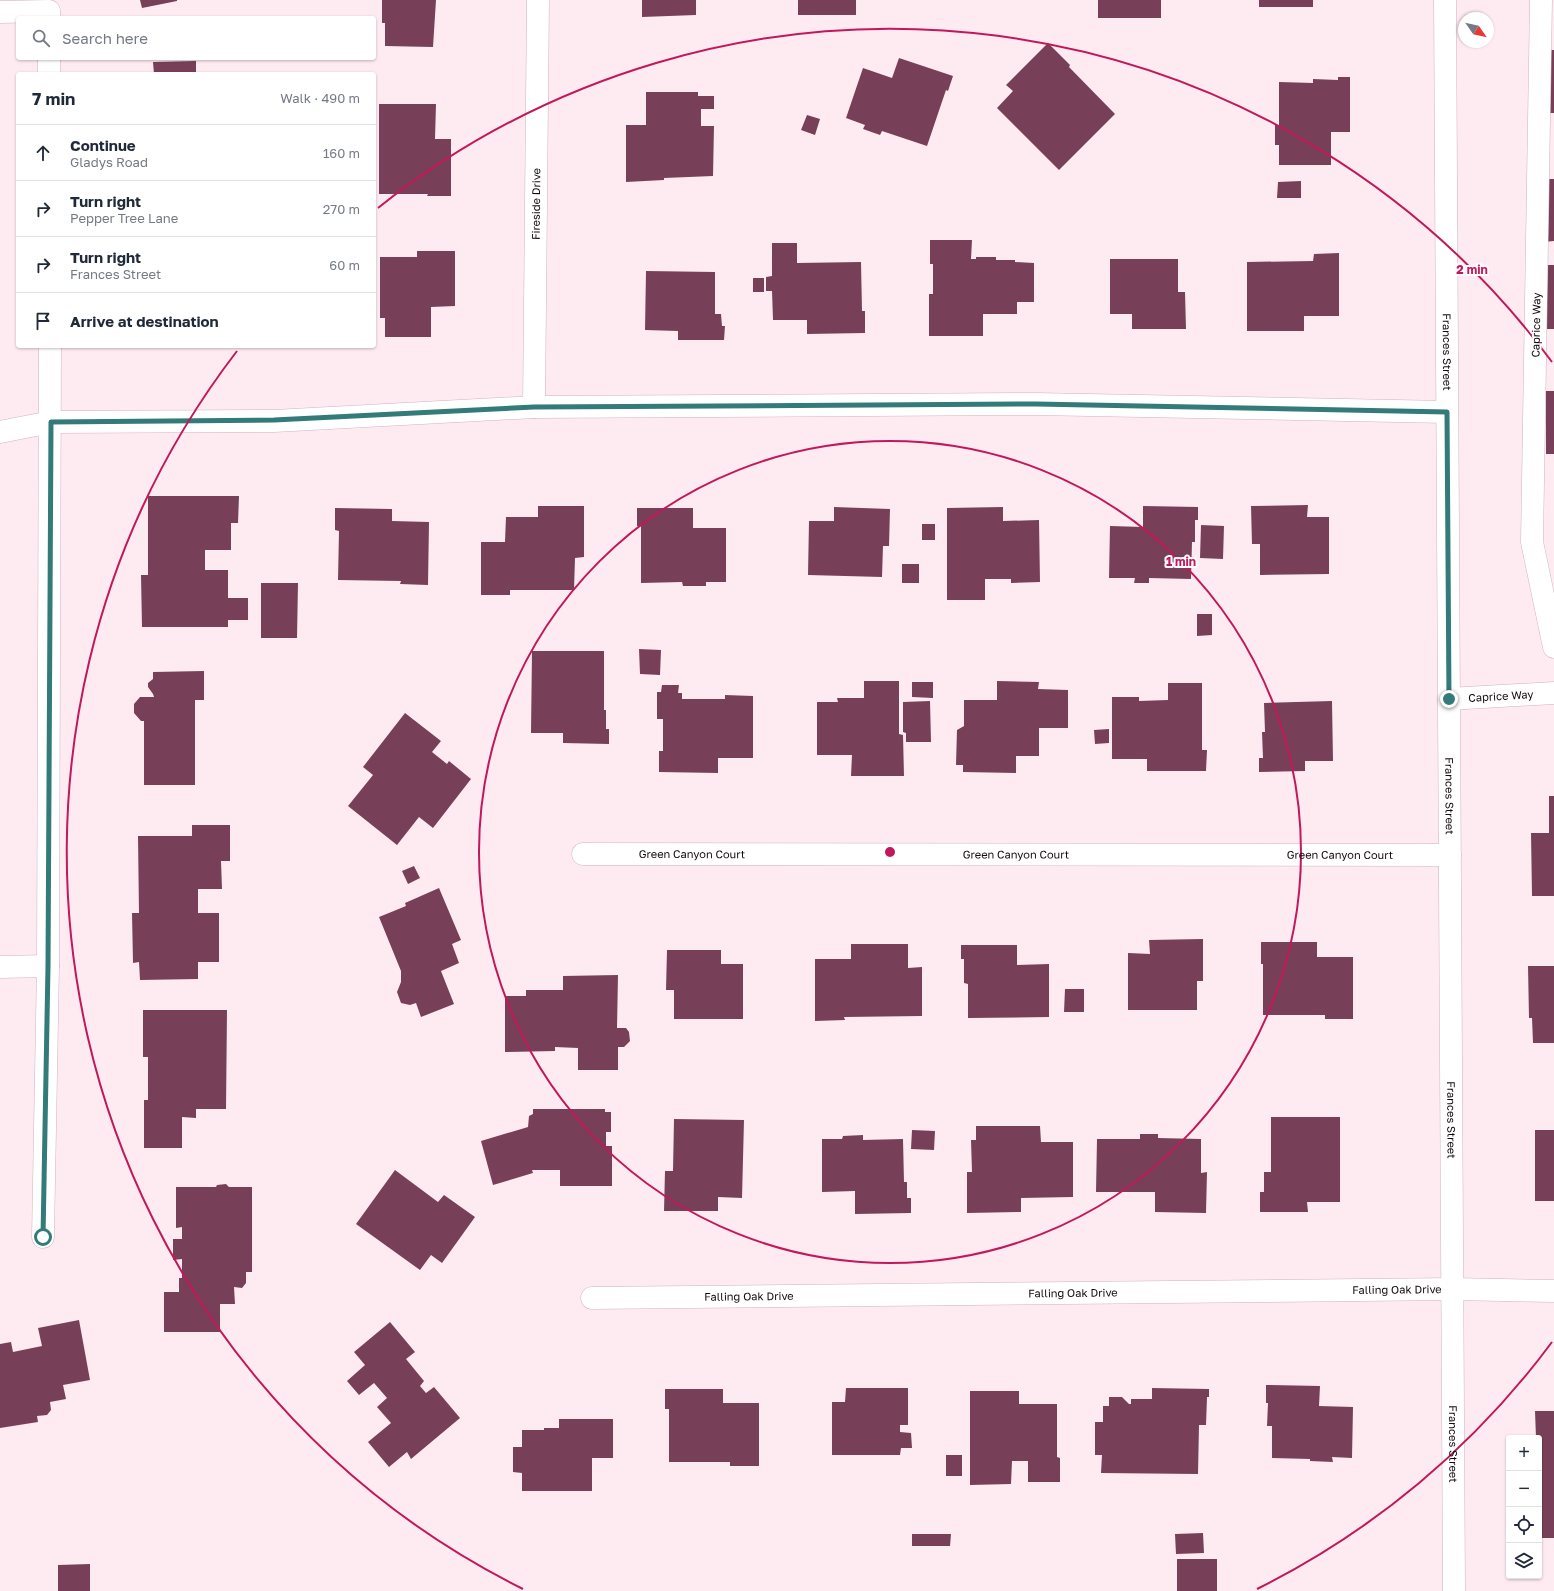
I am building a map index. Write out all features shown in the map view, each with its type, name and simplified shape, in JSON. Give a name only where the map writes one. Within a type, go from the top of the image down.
[{"type":"street","name":"Fireside Drive","points":[[534,407],[538,0]]},
{"type":"street","name":"Frances Street","points":[[1445,0],[1454,1591]]},
{"type":"street","name":"Caprice Way","points":[[1541,0],[1532,542],[1554,647]]},
{"type":"street","points":[[0,12],[49,14]]},
{"type":"street","points":[[49,60],[49,72]]},
{"type":"street","points":[[43,1237],[48,966],[51,422],[50,348]]},
{"type":"street","points":[[0,432],[51,422],[274,420],[534,407],[1036,404],[1447,412]]},
{"type":"street","name":"Caprice Way","points":[[1449,699],[1554,693]]},
{"type":"street","name":"Green Canyon Court","points":[[583,854],[1450,854]]},
{"type":"street","points":[[0,967],[48,966]]},
{"type":"street","name":"Falling Oak Drive","points":[[592,1298],[1452,1289],[1554,1291]]},
{"type":"building","points":[[140,0],[177,0],[177,1],[142,8]]},
{"type":"building","points":[[382,0],[436,0],[433,47],[385,46],[385,23],[382,23]]},
{"type":"building","points":[[642,0],[696,0],[696,15],[642,17]]},
{"type":"building","points":[[798,0],[856,0],[856,15],[798,15]]},
{"type":"building","points":[[1098,0],[1161,0],[1161,18],[1098,18]]},
{"type":"building","points":[[1259,0],[1313,0],[1313,7],[1259,7]]},
{"type":"building","points":[[1048,43],[1115,114],[1059,170],[997,108],[1013,91],[1006,85]]},
{"type":"building","points":[[1544,50],[1554,50],[1554,113],[1544,113]]},
{"type":"building","points":[[899,58],[953,76],[948,91],[946,90],[927,146],[882,131],[880,135],[863,129],[865,125],[846,118],[863,68],[892,78]]},
{"type":"building","points":[[196,61],[196,72],[154,72],[153,62]]},
{"type":"building","points":[[1338,77],[1350,77],[1350,132],[1331,132],[1331,165],[1279,165],[1279,145],[1275,145],[1275,125],[1279,125],[1279,82],[1313,83],[1313,79],[1338,80]]},
{"type":"building","points":[[646,92],[698,92],[698,96],[714,96],[714,109],[701,109],[701,126],[714,126],[713,176],[664,178],[664,180],[626,182],[626,125],[646,125]]},
{"type":"building","points":[[379,104],[436,104],[435,139],[451,139],[451,196],[427,196],[428,194],[379,194]]},
{"type":"building","points":[[807,115],[820,119],[815,135],[801,130]]},
{"type":"building","points":[[1542,179],[1554,179],[1554,241],[1543,242]]},
{"type":"building","points":[[1301,181],[1301,198],[1277,198],[1278,182]]},
{"type":"building","points":[[930,240],[972,240],[971,259],[976,259],[976,257],[996,257],[996,260],[1015,260],[1015,262],[1034,263],[1034,302],[1017,302],[1017,314],[983,314],[983,336],[929,336],[929,294],[933,294],[933,264],[930,264]]},
{"type":"building","points":[[772,243],[797,243],[797,263],[861,262],[862,311],[865,311],[865,333],[807,334],[807,320],[773,320],[772,291],[766,291],[766,277],[772,276]]},
{"type":"building","points":[[417,251],[455,251],[455,306],[431,307],[431,337],[385,337],[385,318],[380,318],[380,257],[417,257]]},
{"type":"building","points":[[1339,253],[1339,316],[1304,316],[1304,331],[1247,331],[1247,262],[1313,261],[1314,254]]},
{"type":"building","points":[[1110,259],[1178,259],[1178,292],[1185,292],[1186,329],[1132,329],[1132,314],[1110,314]]},
{"type":"building","points":[[1545,265],[1554,265],[1554,329],[1546,329]]},
{"type":"building","points":[[646,271],[715,272],[715,314],[721,314],[722,326],[725,326],[724,340],[678,340],[678,331],[645,330]]},
{"type":"building","points":[[753,278],[764,278],[764,292],[753,292]]},
{"type":"building","points":[[1546,391],[1554,391],[1554,454],[1546,454]]},
{"type":"building","points":[[148,496],[239,496],[238,523],[231,523],[231,550],[205,550],[205,570],[228,570],[228,598],[248,598],[248,620],[228,620],[228,627],[142,627],[141,575],[148,575]]},
{"type":"building","points":[[1308,505],[1307,517],[1329,517],[1329,574],[1260,575],[1260,544],[1252,544],[1251,506]]},
{"type":"building","points":[[538,506],[584,506],[584,557],[575,558],[574,590],[510,590],[510,595],[481,595],[481,542],[505,542],[506,517],[538,517]]},
{"type":"building","points":[[1143,506],[1198,507],[1198,520],[1195,520],[1195,542],[1192,542],[1191,579],[1149,578],[1149,583],[1134,583],[1135,578],[1109,578],[1110,526],[1143,527]]},
{"type":"building","points":[[834,507],[890,509],[889,546],[883,546],[882,577],[808,575],[809,521],[834,521]]},
{"type":"building","points":[[1003,507],[1003,521],[1039,520],[1040,582],[1011,583],[1011,579],[985,579],[985,600],[947,600],[947,508]]},
{"type":"building","points":[[335,508],[392,509],[392,521],[429,522],[428,585],[400,584],[401,581],[338,580],[339,531],[335,530]]},
{"type":"building","points":[[637,508],[693,508],[693,528],[726,528],[726,582],[706,582],[706,586],[683,586],[682,582],[641,583],[641,526],[637,526]]},
{"type":"building","points":[[922,524],[935,524],[935,540],[922,540]]},
{"type":"building","points":[[1201,525],[1224,526],[1223,559],[1200,558]]},
{"type":"building","points":[[902,564],[919,564],[919,583],[902,583]]},
{"type":"building","points":[[261,583],[298,583],[297,638],[261,638]]},
{"type":"building","points":[[1197,614],[1212,614],[1212,635],[1197,636]]},
{"type":"building","points":[[639,649],[661,650],[660,675],[640,674]]},
{"type":"building","points":[[532,651],[604,651],[604,710],[606,710],[606,729],[609,729],[609,744],[563,743],[563,733],[531,733]]},
{"type":"building","points":[[204,671],[204,700],[195,700],[195,785],[144,785],[144,721],[141,721],[134,713],[134,704],[140,697],[154,697],[148,687],[148,683],[153,679],[153,672]]},
{"type":"building","points":[[864,681],[899,681],[899,734],[903,735],[904,776],[851,776],[852,755],[817,755],[817,702],[838,702],[837,698],[864,698]]},
{"type":"building","points":[[997,681],[1039,682],[1038,689],[1068,690],[1068,728],[1039,728],[1039,756],[1016,756],[1016,773],[963,772],[963,765],[956,765],[957,730],[964,726],[964,700],[997,700]]},
{"type":"building","points":[[912,682],[933,682],[933,698],[912,697]]},
{"type":"building","points":[[1168,683],[1202,683],[1202,750],[1207,750],[1206,771],[1147,771],[1147,759],[1112,759],[1112,697],[1139,697],[1139,701],[1168,700]]},
{"type":"building","points":[[662,685],[679,685],[678,693],[682,693],[682,699],[725,699],[725,695],[753,696],[753,758],[718,758],[718,773],[659,772],[659,751],[663,751],[663,719],[657,719],[657,692],[661,692]]},
{"type":"building","points":[[930,701],[931,742],[906,742],[906,733],[903,732],[903,702]]},
{"type":"building","points":[[1332,701],[1333,761],[1305,761],[1305,771],[1259,772],[1259,758],[1263,758],[1262,732],[1265,732],[1264,703]]},
{"type":"building","points":[[405,713],[441,741],[432,752],[447,764],[449,761],[471,779],[433,828],[419,817],[397,845],[348,806],[373,775],[363,767]]},
{"type":"building","points":[[1109,729],[1109,743],[1095,744],[1094,730]]},
{"type":"building","points":[[1549,796],[1554,796],[1554,896],[1532,896],[1531,833],[1549,833]]},
{"type":"building","points":[[192,825],[230,825],[230,861],[221,861],[222,889],[198,889],[198,913],[219,913],[219,962],[198,962],[198,979],[140,980],[139,962],[133,963],[132,913],[139,913],[138,836],[192,836]]},
{"type":"building","points":[[414,866],[420,878],[408,884],[402,871]]},
{"type":"building","points":[[439,888],[461,940],[452,944],[459,963],[441,971],[454,1004],[421,1017],[416,1003],[410,1005],[401,1003],[397,992],[401,982],[401,971],[379,917],[406,906],[405,903]]},
{"type":"building","points":[[1203,939],[1203,981],[1197,981],[1197,1010],[1128,1010],[1128,953],[1150,954],[1149,940]]},
{"type":"building","points":[[1261,942],[1317,942],[1317,957],[1353,957],[1353,1019],[1325,1019],[1325,1015],[1263,1015],[1263,964],[1261,964]]},
{"type":"building","points":[[851,944],[908,944],[908,968],[922,967],[922,1016],[844,1017],[845,1020],[815,1021],[815,959],[851,959]]},
{"type":"building","points":[[961,945],[1017,945],[1017,965],[1049,964],[1049,1017],[968,1018],[968,984],[964,983],[964,959],[961,959]]},
{"type":"building","points":[[667,950],[721,950],[721,964],[743,964],[743,1019],[674,1019],[674,990],[666,990]]},
{"type":"building","points":[[1528,966],[1554,966],[1554,1043],[1533,1043],[1532,1018],[1529,1018]]},
{"type":"building","points":[[618,975],[617,1028],[626,1028],[629,1032],[630,1041],[624,1047],[618,1047],[618,1070],[578,1070],[578,1048],[555,1047],[555,1051],[505,1052],[505,996],[526,996],[526,990],[563,990],[563,976]]},
{"type":"building","points":[[1065,989],[1084,989],[1084,1012],[1064,1012]]},
{"type":"building","points":[[143,1010],[227,1010],[226,1109],[196,1109],[196,1118],[182,1117],[182,1148],[144,1148],[144,1100],[148,1100],[148,1057],[143,1057]]},
{"type":"building","points":[[533,1109],[605,1109],[605,1112],[611,1112],[611,1132],[606,1132],[606,1146],[612,1146],[612,1186],[560,1186],[560,1170],[532,1170],[533,1173],[493,1185],[481,1141],[528,1127],[529,1116],[533,1114]]},
{"type":"building","points":[[1271,1117],[1340,1117],[1340,1202],[1307,1202],[1308,1212],[1260,1212],[1260,1192],[1264,1192],[1264,1172],[1271,1172]]},
{"type":"building","points":[[674,1119],[744,1120],[742,1198],[718,1197],[718,1211],[664,1211],[665,1171],[673,1171]]},
{"type":"building","points":[[976,1126],[1040,1126],[1041,1142],[1073,1142],[1073,1197],[1021,1198],[1021,1212],[967,1213],[967,1172],[972,1172],[971,1140],[976,1140]]},
{"type":"building","points":[[912,1130],[935,1131],[934,1150],[911,1149]]},
{"type":"building","points":[[1535,1130],[1554,1130],[1554,1201],[1535,1201]]},
{"type":"building","points":[[1140,1134],[1158,1134],[1158,1138],[1201,1139],[1201,1173],[1207,1172],[1206,1213],[1155,1212],[1155,1192],[1096,1192],[1097,1139],[1140,1139]]},
{"type":"building","points":[[863,1135],[863,1140],[903,1139],[904,1182],[907,1182],[907,1198],[911,1198],[911,1213],[855,1214],[855,1191],[822,1192],[822,1139],[842,1139],[843,1136]]},
{"type":"building","points":[[395,1170],[438,1202],[444,1195],[475,1217],[442,1263],[431,1255],[420,1270],[356,1224]]},
{"type":"building","points":[[226,1184],[229,1187],[252,1187],[252,1272],[246,1272],[246,1283],[242,1288],[234,1287],[235,1304],[220,1304],[220,1332],[164,1332],[164,1292],[179,1292],[179,1278],[182,1278],[182,1259],[173,1260],[173,1239],[182,1239],[182,1227],[176,1228],[176,1187],[216,1187],[217,1185]]},
{"type":"building","points":[[79,1320],[90,1380],[63,1385],[66,1399],[50,1402],[51,1410],[47,1415],[37,1416],[38,1422],[0,1428],[0,1344],[11,1342],[13,1352],[42,1346],[38,1328]]},
{"type":"building","points":[[390,1322],[415,1352],[406,1359],[424,1381],[420,1386],[426,1393],[434,1387],[460,1418],[411,1459],[407,1452],[389,1467],[368,1442],[391,1423],[377,1407],[387,1398],[374,1383],[359,1395],[347,1381],[365,1365],[354,1352]]},
{"type":"building","points":[[1266,1385],[1320,1386],[1319,1406],[1353,1407],[1352,1458],[1332,1457],[1333,1462],[1310,1461],[1310,1459],[1272,1458],[1272,1426],[1267,1426],[1268,1403],[1266,1403]]},
{"type":"building","points":[[846,1388],[908,1388],[908,1425],[900,1425],[900,1432],[911,1433],[912,1448],[901,1448],[900,1455],[832,1455],[832,1402],[845,1402]]},
{"type":"building","points":[[1152,1388],[1209,1389],[1209,1397],[1207,1397],[1206,1425],[1199,1425],[1198,1474],[1101,1473],[1102,1455],[1095,1455],[1095,1422],[1103,1422],[1103,1406],[1109,1406],[1109,1397],[1122,1397],[1129,1404],[1131,1404],[1131,1399],[1152,1399]]},
{"type":"building","points":[[665,1389],[723,1389],[723,1403],[759,1403],[759,1466],[730,1466],[730,1462],[669,1462],[669,1409],[665,1409]]},
{"type":"building","points":[[970,1391],[1019,1391],[1019,1404],[1057,1404],[1057,1457],[1060,1458],[1060,1482],[1028,1482],[1028,1461],[1012,1461],[1011,1484],[970,1485]]},
{"type":"building","points":[[1535,1411],[1554,1411],[1554,1538],[1542,1538],[1542,1435],[1536,1435]]},
{"type":"building","points":[[559,1419],[613,1419],[613,1458],[592,1458],[592,1491],[522,1491],[522,1473],[513,1472],[513,1447],[522,1447],[522,1430],[559,1428]]},
{"type":"building","points":[[946,1455],[962,1455],[962,1476],[946,1476]]},
{"type":"building","points":[[1203,1533],[1204,1553],[1176,1554],[1175,1534]]},
{"type":"building","points":[[912,1534],[951,1534],[950,1546],[912,1546]]},
{"type":"building","points":[[1177,1559],[1217,1559],[1217,1591],[1177,1591]]},
{"type":"building","points":[[90,1564],[90,1591],[58,1591],[58,1565]]},
{"type":"route","points":[[43,1237],[48,966],[51,422],[274,420],[534,407],[1036,404],[1447,412],[1449,699]]}]
